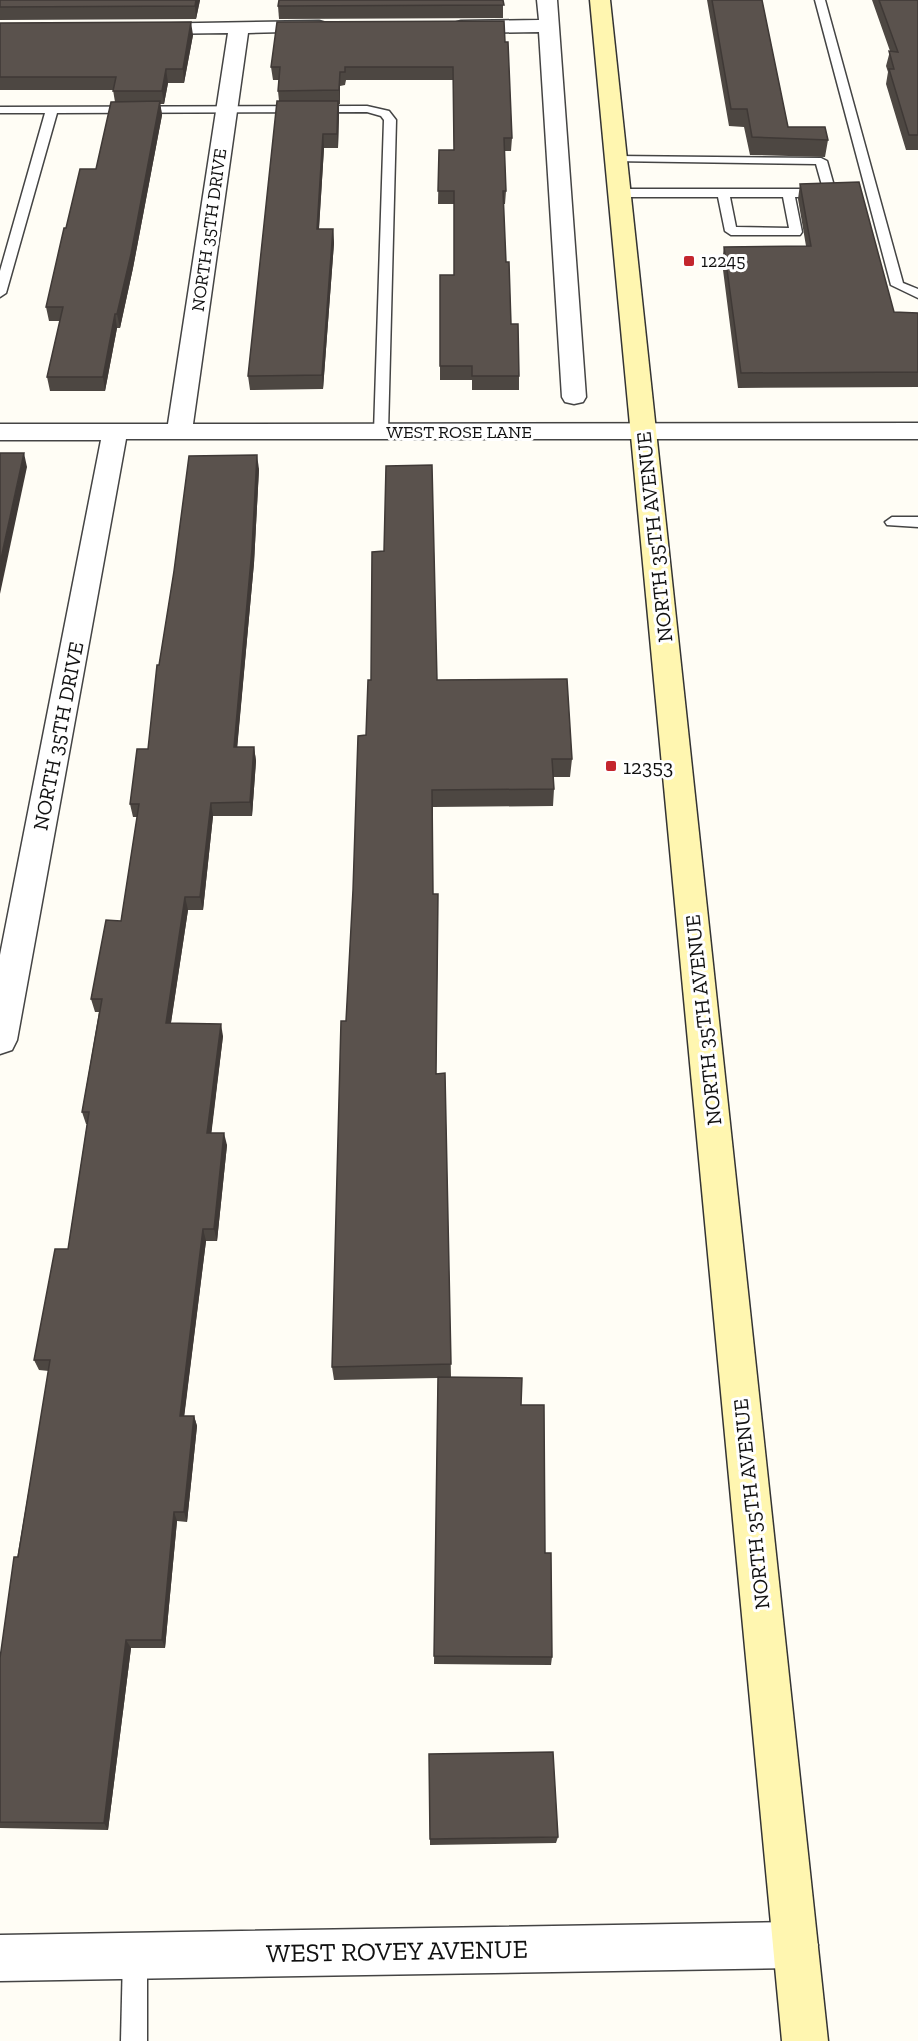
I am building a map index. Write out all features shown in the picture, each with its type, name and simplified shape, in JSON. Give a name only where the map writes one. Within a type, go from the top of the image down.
[{"type":"main road","name":"NORTH 35TH AVENUE","points":[[600,0],[805,2041]]},
{"type":"street","points":[[547,0],[574,396]]},
{"type":"street","points":[[442,27],[549,26]]},
{"type":"street","name":"NORTH 35TH DRIVE","points":[[178,432],[239,27]]},
{"type":"street","points":[[132,28],[334,27]]},
{"type":"street","name":"WEST ROSE LANE","points":[[0,432],[918,430]]},
{"type":"street","name":"NORTH 35TH DRIVE","points":[[0,1040],[115,432]]},
{"type":"street","name":"WEST ROVEY AVENUE","points":[[0,1958],[795,1945]]},
{"type":"lane","points":[[820,0],[897,285],[918,294]]},
{"type":"lane","points":[[0,110],[367,109],[385,112],[390,120],[381,432]]},
{"type":"lane","points":[[0,293],[52,110]]},
{"type":"lane","points":[[616,159],[821,161],[830,193],[620,193]]},
{"type":"lane","points":[[723,193],[731,231],[796,232],[788,193]]},
{"type":"lane","points":[[892,522],[918,522]]},
{"type":"lane","points":[[134,2041],[135,1956]]},
{"type":"building","points":[[0,0],[196,0],[195,6],[0,7]]},
{"type":"building","points":[[279,0],[503,0],[504,5],[278,6]]},
{"type":"building","points":[[712,0],[762,0],[788,127],[825,127],[828,140],[752,137],[747,109],[731,109]]},
{"type":"building","points":[[879,0],[918,0],[918,135],[909,135],[889,69],[894,69],[889,51],[898,52]]},
{"type":"building","points":[[504,21],[505,42],[508,42],[512,138],[504,138],[506,191],[503,191],[506,262],[509,262],[511,324],[518,324],[519,376],[472,376],[472,366],[440,366],[440,275],[454,275],[454,191],[438,191],[439,150],[454,150],[453,67],[345,67],[345,72],[340,72],[339,90],[278,91],[280,67],[271,67],[277,22]]},
{"type":"building","points":[[191,22],[183,69],[166,69],[162,91],[113,91],[116,77],[0,77],[0,23]]},
{"type":"building","points":[[160,101],[131,254],[117,314],[115,314],[103,377],[47,377],[63,307],[46,307],[80,169],[96,169],[111,102]]},
{"type":"building","points":[[277,101],[338,101],[337,134],[323,134],[317,229],[333,229],[322,375],[248,376]]},
{"type":"building","points":[[859,182],[894,312],[918,313],[918,372],[741,373],[724,247],[811,246],[800,184]]},
{"type":"building","points":[[0,453],[24,453],[0,563]]},
{"type":"building","points":[[257,455],[252,549],[234,747],[254,747],[250,802],[211,803],[200,897],[185,897],[166,1023],[221,1024],[207,1133],[224,1133],[214,1229],[203,1229],[180,1416],[194,1416],[184,1512],[174,1512],[162,1640],[126,1640],[104,1823],[0,1822],[0,1658],[14,1557],[18,1557],[50,1360],[34,1360],[55,1249],[68,1249],[89,1112],[82,1112],[102,999],[91,999],[106,920],[121,921],[139,804],[130,804],[137,749],[148,749],[157,665],[159,665],[174,571],[189,456]]},
{"type":"building","points":[[432,465],[437,680],[567,679],[572,759],[552,759],[554,789],[432,790],[433,894],[438,894],[436,1074],[445,1073],[451,1364],[332,1367],[341,1021],[346,1021],[358,736],[366,735],[368,680],[371,680],[372,552],[384,551],[386,466]]},
{"type":"building","points":[[438,1377],[522,1378],[521,1405],[544,1405],[545,1553],[551,1553],[552,1657],[434,1656]]},
{"type":"building","points":[[553,1752],[558,1837],[430,1839],[429,1754]]},
{"type":"place","name":"12245","points":[[689,261]]},
{"type":"place","name":"12353","points":[[611,766]]}]
